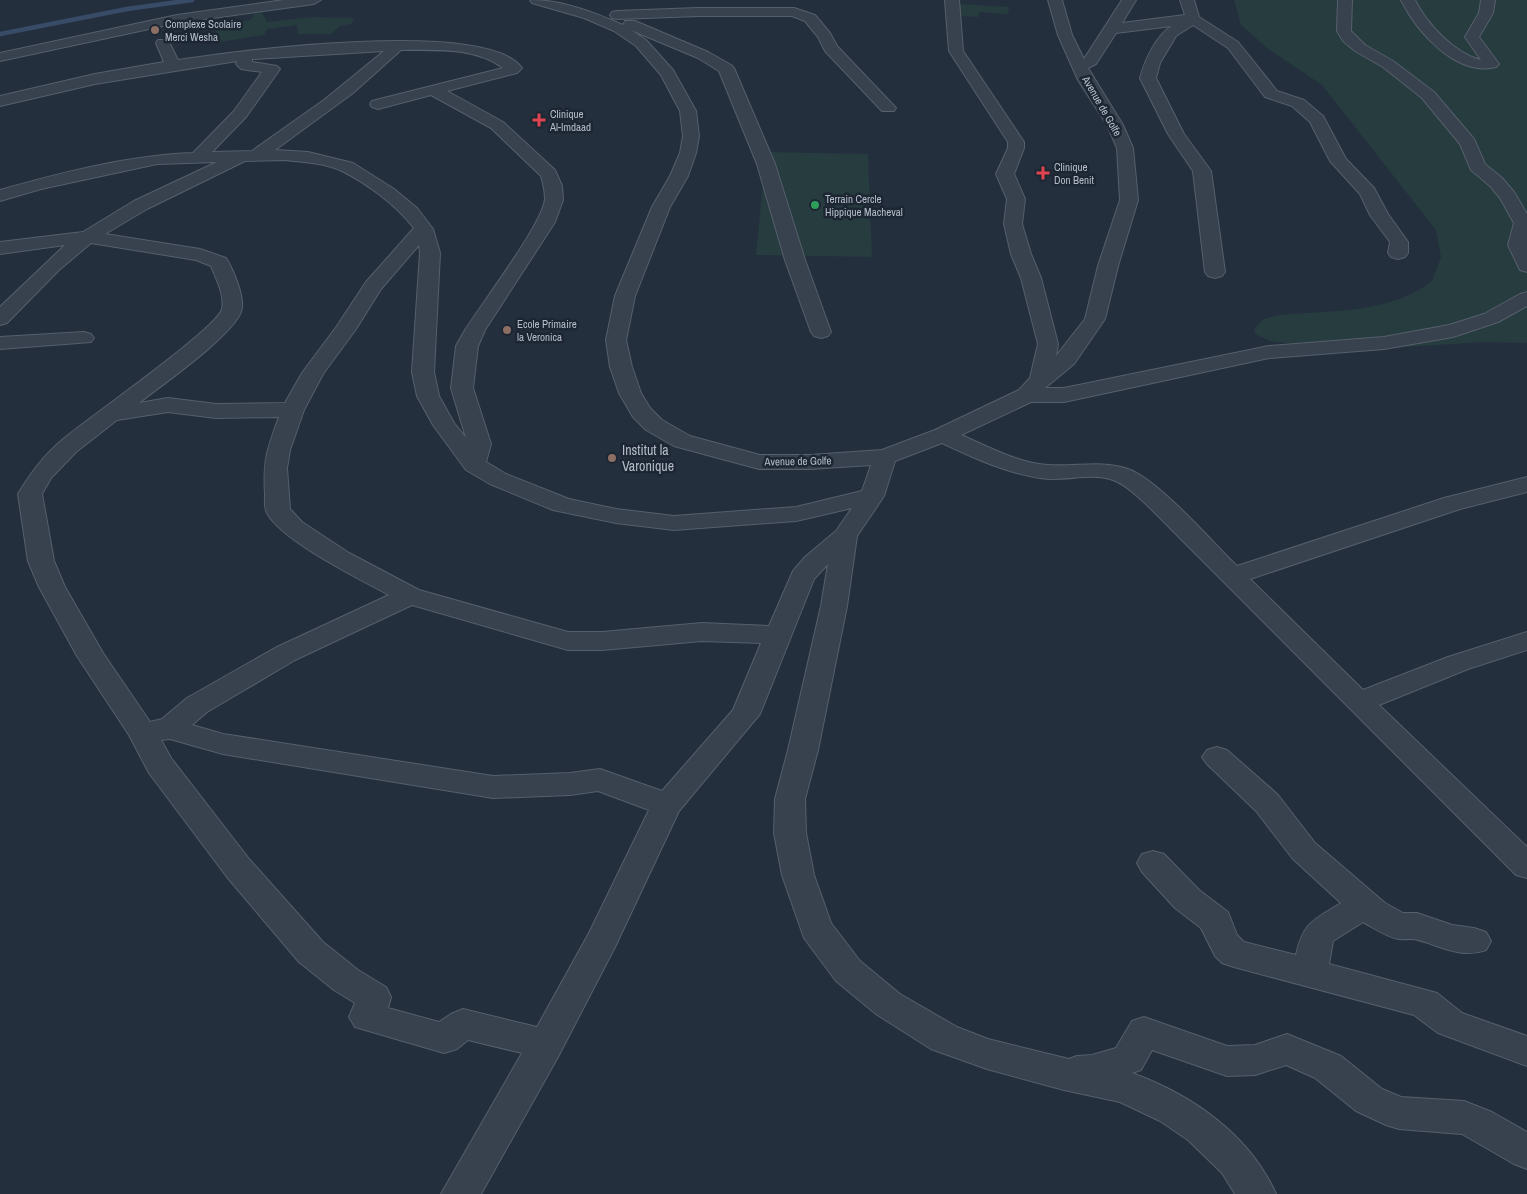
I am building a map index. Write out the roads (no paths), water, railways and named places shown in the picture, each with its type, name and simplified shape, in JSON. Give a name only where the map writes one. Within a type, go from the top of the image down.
[{"type":"street","points":[[0,57],[177,18],[314,0]]},
{"type":"street","name":"Avenue de Golfe","points":[[537,0],[598,16],[619,28],[641,43],[654,56],[668,73],[682,98],[688,111],[690,124],[688,153],[662,207],[625,296],[616,340],[620,366],[630,393],[641,412],[654,425],[682,441],[759,462],[810,462],[885,457],[943,435],[1027,395],[1041,379],[1066,359],[1095,319],[1108,266],[1129,200],[1125,148],[1115,125],[1086,80],[1065,35],[1055,0]]},
{"type":"street","points":[[952,0],[956,52],[1016,142],[1016,148],[1005,174],[1016,199],[1013,224],[1021,254],[1031,278],[1048,344],[1041,379]]},
{"type":"street","points":[[1080,66],[1091,61],[1129,0]]},
{"type":"street","points":[[1187,0],[1193,19]]},
{"type":"street","points":[[1345,0],[1344,31],[1348,38],[1360,48],[1388,64],[1428,95],[1468,143],[1477,166],[1496,182],[1508,196],[1523,223],[1517,245],[1527,266]]},
{"type":"street","points":[[1408,0],[1417,17],[1438,37],[1465,60],[1484,66],[1490,64],[1472,37],[1486,13],[1488,0]]},
{"type":"street","points":[[598,16],[768,5],[794,12],[810,18],[825,36],[830,48],[888,108]]},
{"type":"street","points":[[598,16],[703,55],[726,68],[766,164],[795,260],[821,332]]},
{"type":"street","points":[[1112,29],[1193,19],[1234,45],[1272,94],[1298,103],[1316,119],[1339,161],[1368,192],[1379,215],[1399,242],[1398,253]]},
{"type":"street","points":[[1193,19],[1170,33],[1152,63],[1148,78],[1176,134],[1202,171],[1215,272]]},
{"type":"street","points":[[163,43],[173,66]]},
{"type":"street","points":[[0,101],[87,80],[246,55],[305,49],[397,46],[475,50],[493,56],[514,68],[507,72],[378,104]]},
{"type":"street","points":[[0,319],[67,253],[86,238],[135,209],[251,155],[325,108],[372,72],[397,46]]},
{"type":"street","points":[[198,156],[240,114],[272,69],[246,66],[244,64],[246,55]]},
{"type":"street","points":[[433,90],[497,125],[549,174],[553,186],[554,200],[546,222],[475,330],[467,346],[462,388],[479,444],[474,465]]},
{"type":"street","points":[[0,196],[107,168],[157,159],[251,155],[308,157],[347,167],[388,193],[411,212],[424,230],[430,253],[424,340],[424,372],[428,396],[444,425],[474,465],[498,479],[562,505],[616,516],[674,523],[796,514],[872,496]]},
{"type":"street","points":[[424,230],[398,256],[373,286],[346,329],[313,373],[293,410],[277,459],[276,493],[278,511],[293,527],[340,558],[410,596],[568,641],[702,632],[777,635]]},
{"type":"street","points":[[0,248],[86,238],[110,240],[210,258],[219,262],[224,270],[232,296],[232,310],[226,321],[197,347],[108,414],[68,447],[41,475],[30,494],[41,561],[52,587],[90,656],[141,731],[160,765],[280,917],[312,952],[346,980],[374,997],[367,1017],[444,1038],[463,1024],[546,1044]]},
{"type":"street","points":[[1027,395],[1064,395],[1270,352],[1384,343],[1453,331],[1492,318],[1527,298]]},
{"type":"street","points":[[0,343],[84,338]]},
{"type":"street","points":[[108,414],[168,405],[216,411],[293,410]]},
{"type":"street","points":[[943,435],[1017,466],[1040,472],[1104,471],[1126,477],[1156,500],[1527,866]]},
{"type":"street","points":[[460,1194],[546,1044],[603,938],[667,805],[746,714],[802,577],[814,563],[845,536],[872,496],[885,457]]},
{"type":"street","points":[[1232,576],[1453,502],[1510,490],[1527,484]]},
{"type":"street","points":[[845,536],[834,606],[803,750],[790,799],[790,833],[798,875],[816,929],[848,971],[888,1004],[944,1038],[1064,1074],[1126,1087],[1173,1109],[1201,1128],[1235,1161],[1257,1194]]},
{"type":"street","points":[[170,730],[197,705],[245,676],[286,654],[410,596]]},
{"type":"street","points":[[1359,702],[1458,664],[1527,641]]},
{"type":"street","points":[[141,731],[170,730],[223,744],[493,787],[570,784],[600,780],[667,805]]},
{"type":"street","points":[[1218,757],[1267,803],[1304,851],[1373,912],[1398,926],[1417,926],[1451,938],[1474,941]]},
{"type":"street","points":[[1153,863],[1186,899],[1216,921],[1220,937],[1226,948],[1234,953],[1425,1003],[1450,1023],[1527,1051]]},
{"type":"street","points":[[1310,972],[1316,941],[1321,932],[1365,905]]},
{"type":"street","points":[[1064,1074],[1092,1071],[1128,1059],[1144,1032],[1227,1061],[1255,1060],[1287,1049],[1328,1067],[1369,1100],[1392,1110],[1399,1113],[1464,1118],[1527,1152]]},
{"type":"waterway","points":[[0,34],[127,9],[192,0]]},
{"type":"place","name":"Complexe Scolaire Merci Wesha","points":[[155,30]]},
{"type":"place","name":"Clinique Al-Imdaad","points":[[539,120]]},
{"type":"place","name":"Clinique Don Benit","points":[[1043,173]]},
{"type":"place","name":"Terrain Cercle Hippique Macheval","points":[[815,205]]},
{"type":"place","name":"Ecole Primaire la Veronica","points":[[507,330]]},
{"type":"place","name":"Institut la Varonique","points":[[612,458]]}]
